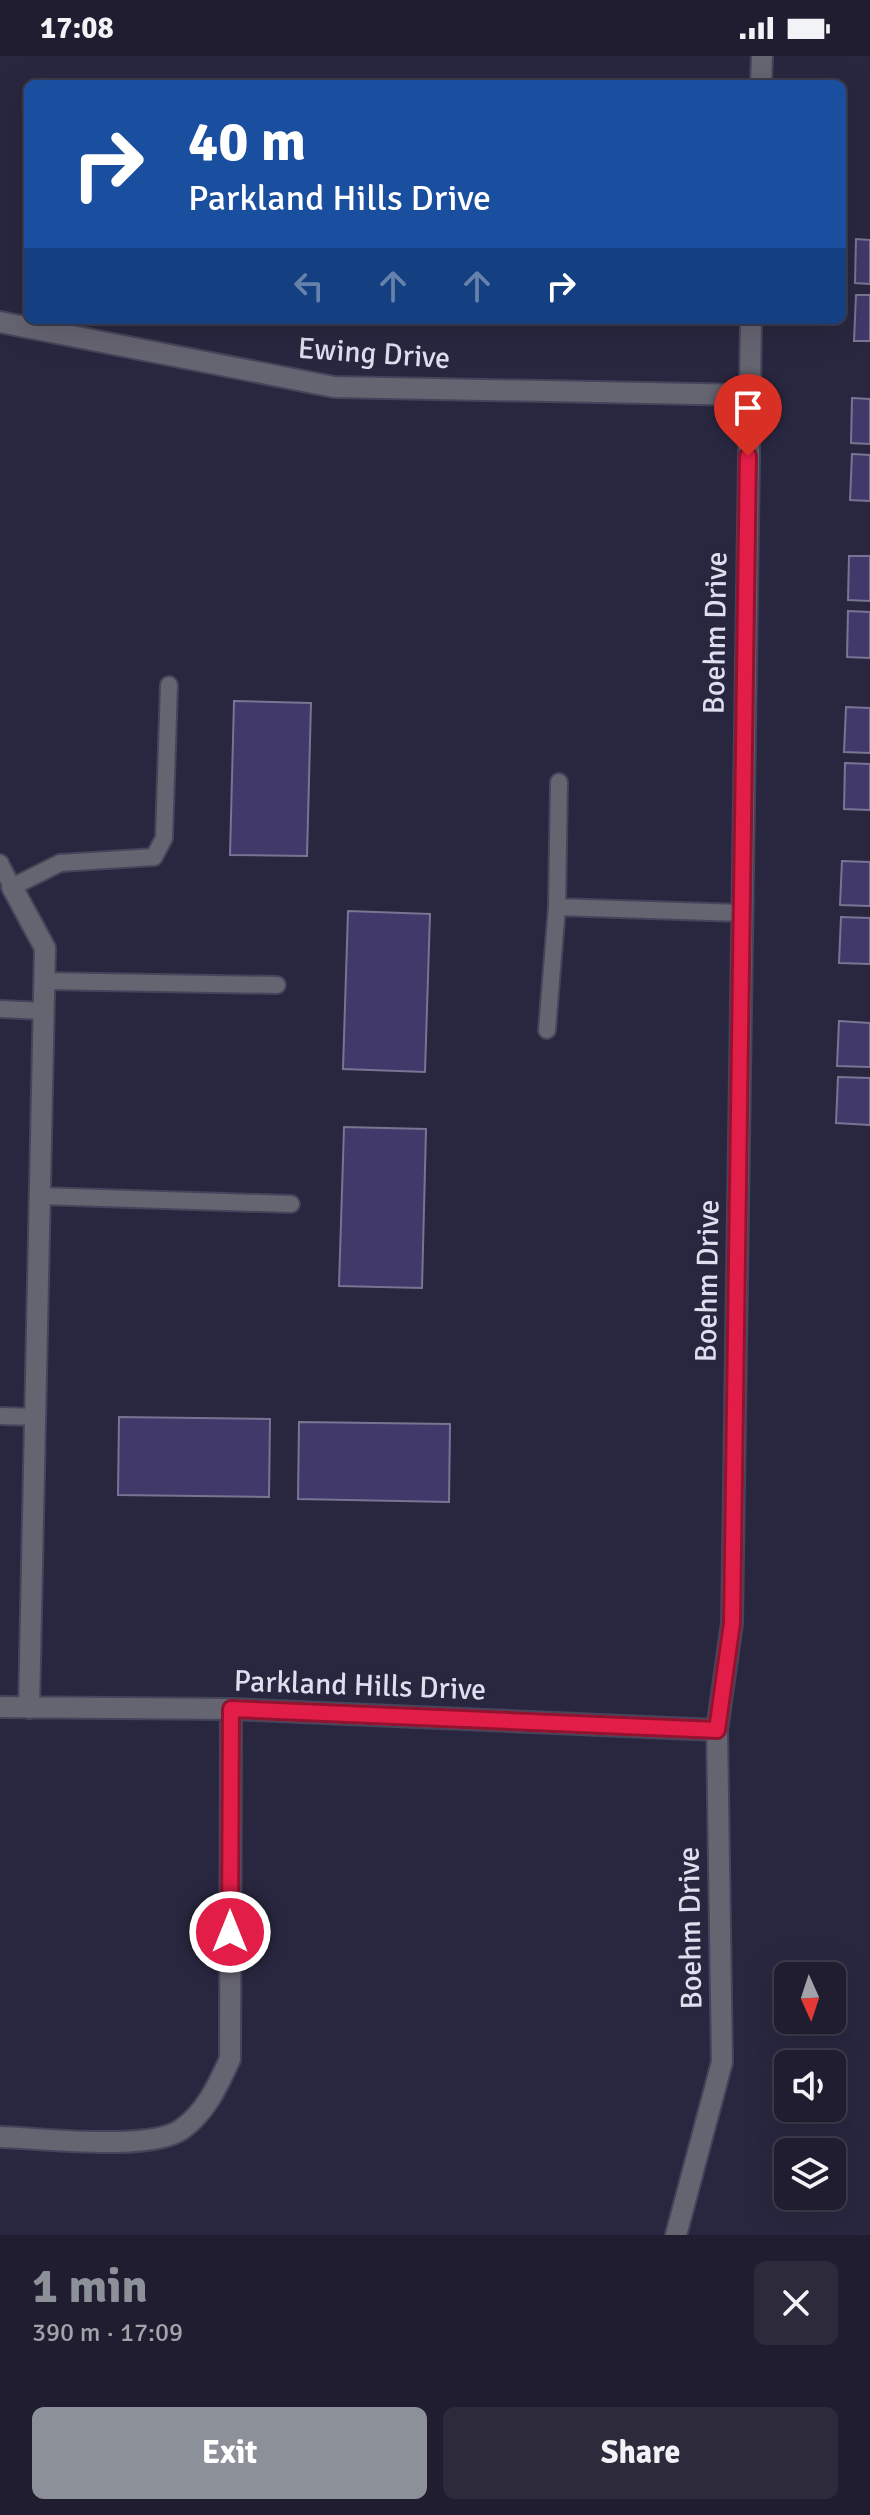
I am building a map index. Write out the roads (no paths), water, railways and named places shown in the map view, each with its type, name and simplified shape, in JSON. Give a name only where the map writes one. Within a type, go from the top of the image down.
[{"type":"street","points":[[761,80],[762,56]]},
{"type":"street","name":"Ewing Drive","points":[[0,322],[334,387],[748,395]]},
{"type":"street","name":"Boehm Drive","points":[[676,2235],[722,2062],[717,1730],[732,1623],[751,324]]},
{"type":"street","points":[[12,887],[45,948],[29,1708]]},
{"type":"street","name":"Parkland Hills Drive","points":[[0,1707],[231,1709],[717,1730]]},
{"type":"street","points":[[0,2137],[148,2142],[181,2130],[213,2097],[230,2059],[231,1709]]},
{"type":"lane","points":[[0,863],[12,887],[60,863],[147,859],[160,849],[164,838],[169,685]]},
{"type":"lane","points":[[547,1030],[557,907],[559,782]]},
{"type":"lane","points":[[557,907],[742,913]]},
{"type":"lane","points":[[44,981],[277,985]]},
{"type":"lane","points":[[0,1009],[44,1011]]},
{"type":"lane","points":[[40,1196],[291,1204]]},
{"type":"lane","points":[[0,1416],[35,1417]]}]
